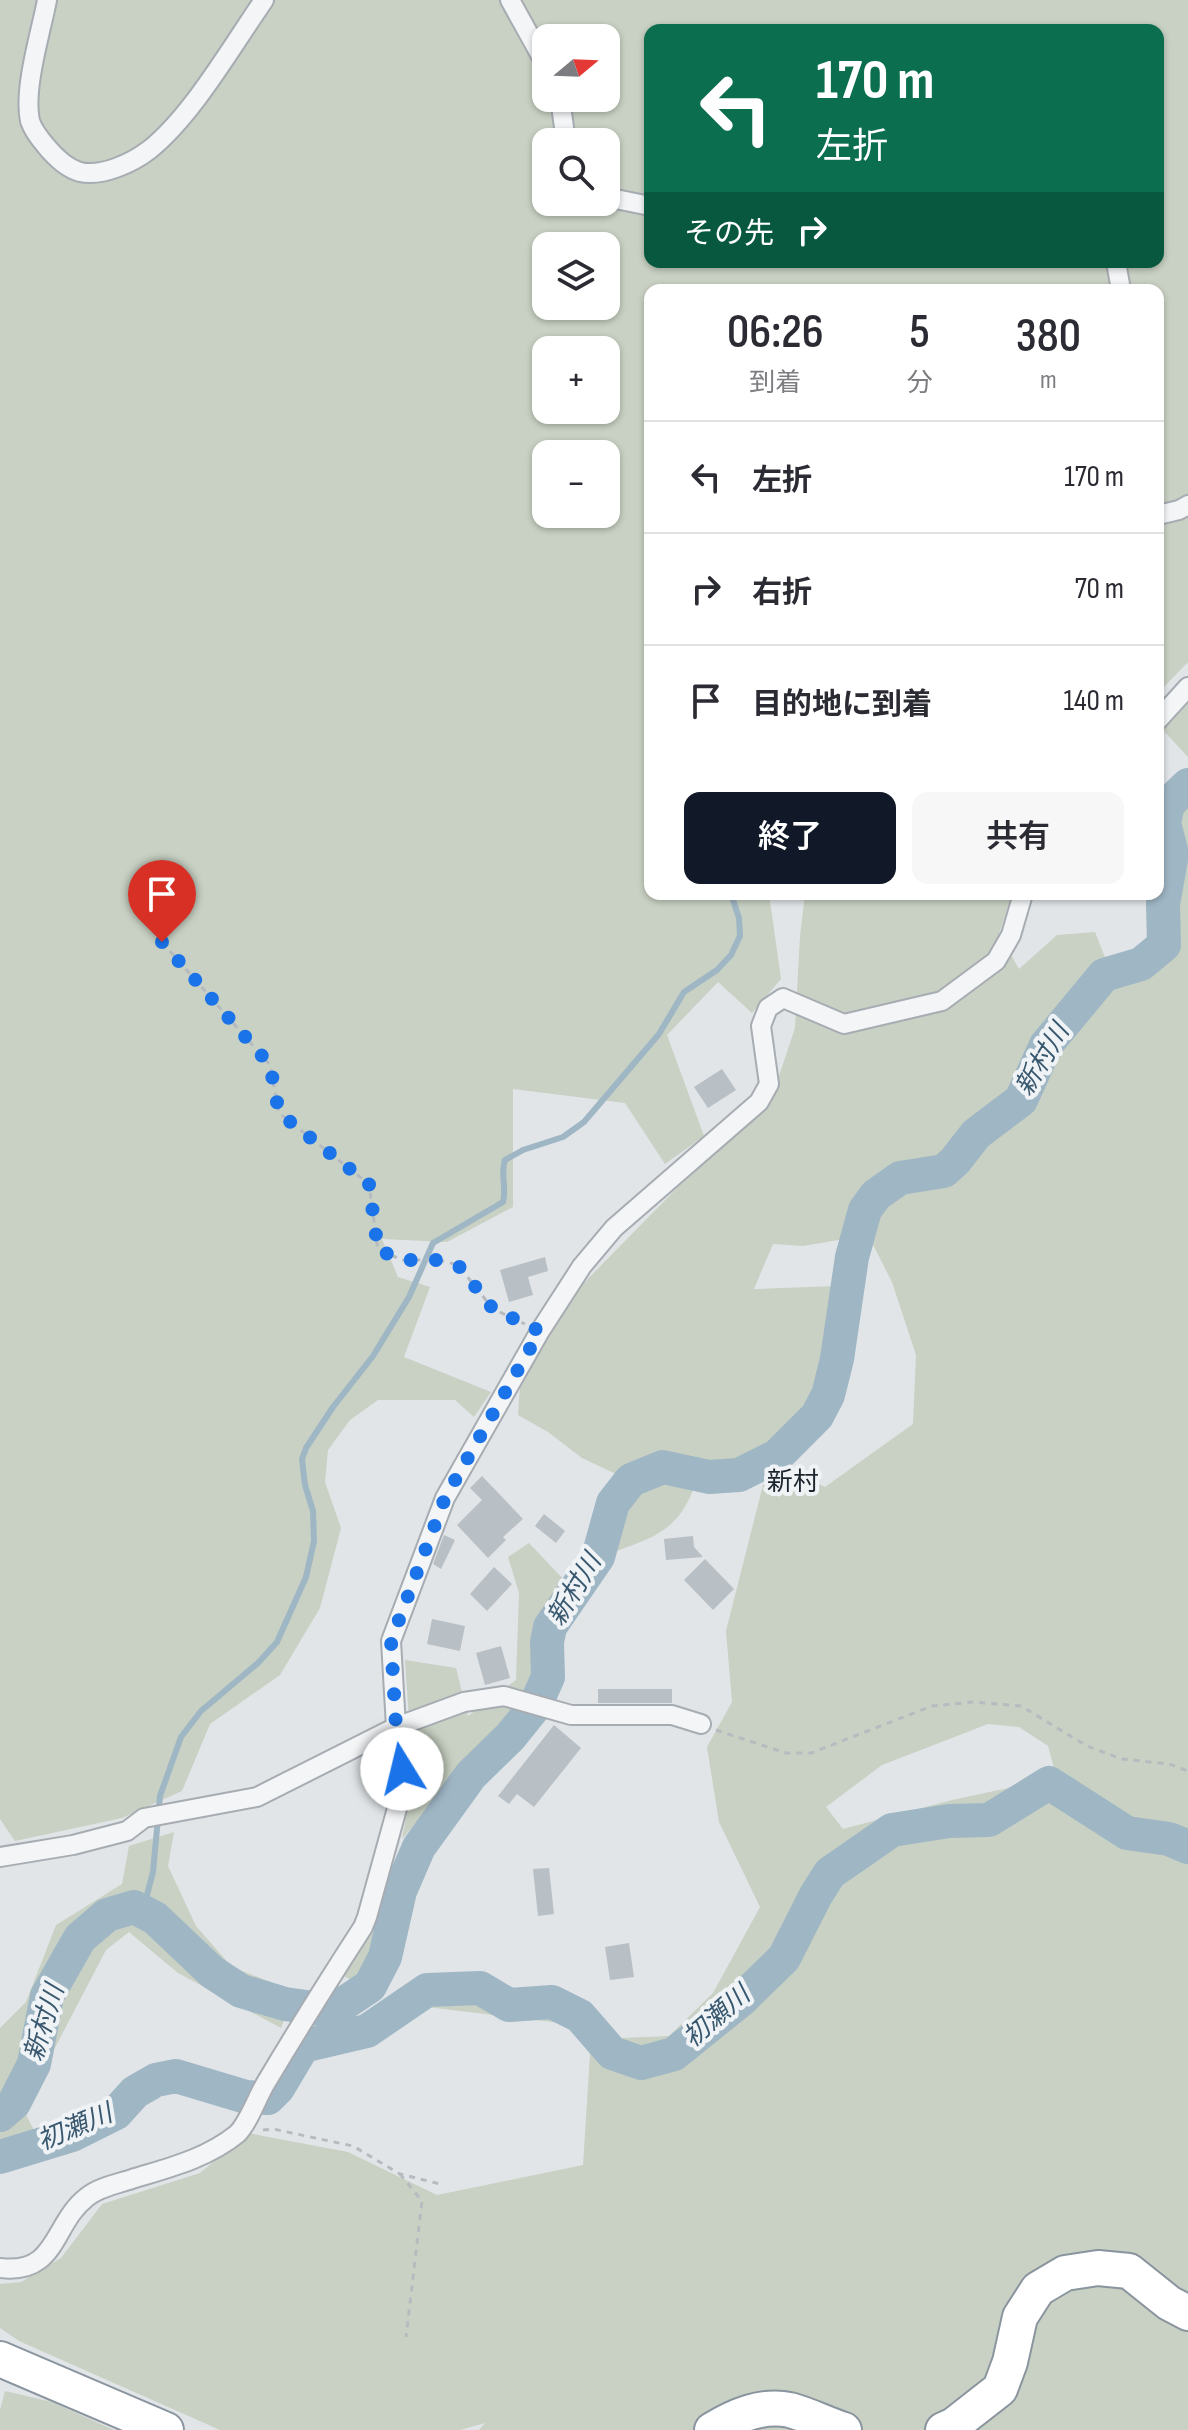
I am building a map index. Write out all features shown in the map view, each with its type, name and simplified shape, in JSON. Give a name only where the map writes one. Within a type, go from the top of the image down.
[{"type":"highway","points":[[943,2430],[1000,2389],[1010,2362],[1020,2317],[1038,2289],[1065,2273],[1098,2268],[1129,2271],[1169,2303],[1188,2313]]},
{"type":"highway","points":[[0,2359],[166,2430]]},
{"type":"highway","points":[[712,2430],[734,2417],[763,2409],[789,2410],[844,2430]]},
{"type":"street","points":[[47,0],[30,86],[30,121],[38,137],[58,160],[79,172],[99,172],[118,166],[147,151],[170,130],[189,108],[264,0]]},
{"type":"street","points":[[510,0],[532,40]]},
{"type":"street","points":[[620,201],[644,206]]},
{"type":"street","points":[[1164,514],[1188,505]]},
{"type":"street","points":[[1164,713],[1188,687]]},
{"type":"street","points":[[0,2268],[13,2269],[34,2264],[49,2252],[76,2206],[89,2195],[190,2162],[239,2132],[367,1917],[401,1794],[402,1769],[391,1641],[445,1498],[540,1331],[582,1266],[614,1228],[759,1102],[769,1084],[761,1026],[768,1008],[783,998],[844,1024],[942,1001],[996,961],[1011,935],[1021,900]]},
{"type":"street","points":[[0,1857],[73,1845],[127,1831],[144,1818],[177,1810],[229,1804],[257,1797],[396,1727],[464,1702],[504,1696],[571,1715],[672,1715],[701,1724]]},
{"type":"path","points":[[162,942],[270,1065],[279,1113],[369,1184],[378,1250],[403,1260],[439,1260],[458,1265],[493,1309],[540,1331]]},
{"type":"path","points":[[701,1724],[786,1753],[811,1753],[932,1706],[973,1702],[1021,1706],[1087,1746],[1122,1759],[1169,1764],[1188,1771]]},
{"type":"path","points":[[239,2132],[273,2129],[353,2146],[400,2174],[444,2185]]},
{"type":"path","points":[[400,2174],[422,2201],[406,2337]]},
{"type":"green space","points":[[0,0],[1188,0],[1188,662],[1164,687],[1164,284],[644,284],[644,900],[770,900],[781,979],[752,1013],[718,982],[667,1035],[704,1136],[665,1164],[625,1103],[513,1089],[513,1207],[447,1242],[382,1239],[398,1277],[430,1287],[404,1357],[491,1392],[474,1417],[455,1400],[378,1400],[350,1420],[328,1450],[325,1482],[341,1528],[320,1608],[280,1675],[210,1724],[182,1791],[122,1818],[15,1841],[0,1819]]},
{"type":"green space","points":[[1188,700],[1188,757],[1164,731],[1164,725]]},
{"type":"green space","points":[[1188,767],[1188,2430],[479,2430],[485,2423],[460,2430],[220,2430],[19,2341],[0,2328],[0,2284],[21,2282],[61,2258],[102,2204],[200,2173],[248,2133],[348,2152],[437,2195],[583,2165],[590,2054],[569,2024],[427,2007],[370,2041],[314,2055],[299,2038],[369,2012],[419,1982],[483,1973],[515,1996],[555,1989],[621,2038],[669,2036],[713,1993],[760,1907],[719,1822],[707,1747],[732,1702],[726,1631],[763,1485],[789,1469],[825,1487],[913,1424],[916,1355],[892,1282],[868,1235],[803,1246],[773,1244],[754,1289],[836,1286],[840,1339],[823,1405],[780,1447],[729,1466],[649,1456],[616,1474],[582,1458],[548,1432],[518,1415],[520,1385],[574,1293],[678,1187],[769,1106],[795,1028],[804,900],[1010,900],[999,934],[1019,969],[1057,935],[1095,932],[1108,965],[1149,940],[1151,900],[1164,900],[1164,789]],"holes":[[[988,1724],[1019,1727],[1048,1746],[1056,1775],[1023,1785],[843,1829],[826,1807],[882,1765]]]},
{"type":"green space","points":[[663,1477],[693,1490],[687,1504],[662,1531],[614,1552],[622,1502]]},
{"type":"green space","points":[[529,1543],[566,1582],[543,1622],[539,1677],[530,1698],[476,1752],[402,1839],[413,1777],[405,1660],[456,1668],[468,1716],[516,1680],[519,1593],[508,1557]]},
{"type":"green space","points":[[174,1832],[168,1866],[196,1926],[232,1967],[296,1992],[281,2028],[178,1973],[129,1932],[106,1950],[23,2109],[36,2134],[0,2147],[0,2028],[26,2002],[56,1925],[122,1884],[129,1846]]},
{"type":"green space","points":[[384,1883],[391,1884],[377,1947],[357,1983],[342,1975]]},
{"type":"green space","points":[[5,2391],[52,2402],[114,2430],[0,2430],[0,2410]]},
{"type":"building","points":[[722,1069],[736,1090],[708,1108],[694,1087]]},
{"type":"building","points":[[545,1257],[548,1271],[528,1277],[533,1295],[509,1302],[500,1270]]},
{"type":"building","points":[[482,1476],[523,1519],[503,1537],[506,1540],[488,1558],[457,1525],[482,1500],[470,1488]]},
{"type":"building","points":[[544,1514],[565,1531],[556,1543],[535,1526]]},
{"type":"building","points":[[444,1535],[455,1540],[441,1569],[433,1564]]},
{"type":"building","points":[[693,1536],[694,1547],[703,1557],[666,1560],[664,1539]]},
{"type":"building","points":[[705,1559],[734,1589],[713,1610],[684,1580]]},
{"type":"building","points":[[494,1567],[512,1584],[487,1611],[470,1594]]},
{"type":"building","points":[[432,1619],[465,1626],[460,1651],[427,1644]]},
{"type":"building","points":[[501,1646],[510,1678],[485,1685],[476,1653]]},
{"type":"building","points":[[598,1689],[672,1689],[672,1703],[598,1703]]},
{"type":"building","points":[[554,1725],[581,1748],[534,1807],[517,1794],[509,1804],[498,1796]]},
{"type":"building","points":[[549,1868],[554,1914],[538,1916],[533,1869]]},
{"type":"building","points":[[629,1943],[634,1977],[610,1980],[605,1947]]},
{"type":"waterway","name":"新村川","points":[[1164,823],[1168,804],[1188,785]]},
{"type":"waterway","name":"新村川","points":[[1164,823],[1172,854],[1164,898]]},
{"type":"waterway","points":[[134,1907],[147,1895],[153,1872],[160,1796],[181,1737],[201,1711],[258,1663],[277,1642],[306,1577],[314,1541],[313,1511],[305,1485],[302,1459],[306,1448],[373,1356],[409,1297],[433,1243],[503,1202],[505,1160],[523,1150],[563,1137],[584,1122],[659,1034],[684,992],[717,970],[731,955],[740,936],[739,918],[733,900]]},
{"type":"waterway","name":"新村川","points":[[0,2115],[14,2103],[34,2064],[47,1996],[80,1938],[107,1915],[134,1907],[155,1918],[212,1972],[241,1991],[285,2004],[320,2009],[346,2002],[370,1986],[385,1957],[400,1891],[419,1847],[471,1775],[510,1737],[535,1706],[548,1677],[550,1627],[598,1557],[613,1503],[631,1480],[663,1467],[709,1477],[739,1475],[777,1456],[817,1416],[828,1395],[837,1359],[852,1257],[865,1210],[876,1195],[900,1178],[944,1171],[976,1134],[1021,1100],[1046,1045],[1104,975],[1141,964],[1164,945],[1164,900]]},
{"type":"waterway","name":"初瀬川","points":[[0,2157],[72,2135],[116,2113],[135,2092],[156,2080],[176,2076],[246,2097],[268,2098],[278,2088],[303,2046],[367,2031],[427,1990],[480,1988],[509,2005],[552,2002],[580,2016],[612,2053],[641,2063],[674,2054],[741,2000],[784,1958],[830,1873],[892,1830],[949,1821],[989,1820],[1049,1783],[1127,1833],[1169,1839],[1188,1847]]},
{"type":"district","name":"新村","points":[[793,1482]]},
{"type":"route","points":[[162,942],[270,1065],[279,1113],[369,1184],[378,1250],[403,1260],[439,1260],[458,1265],[493,1309],[540,1331],[445,1498],[391,1641],[402,1769]]}]
